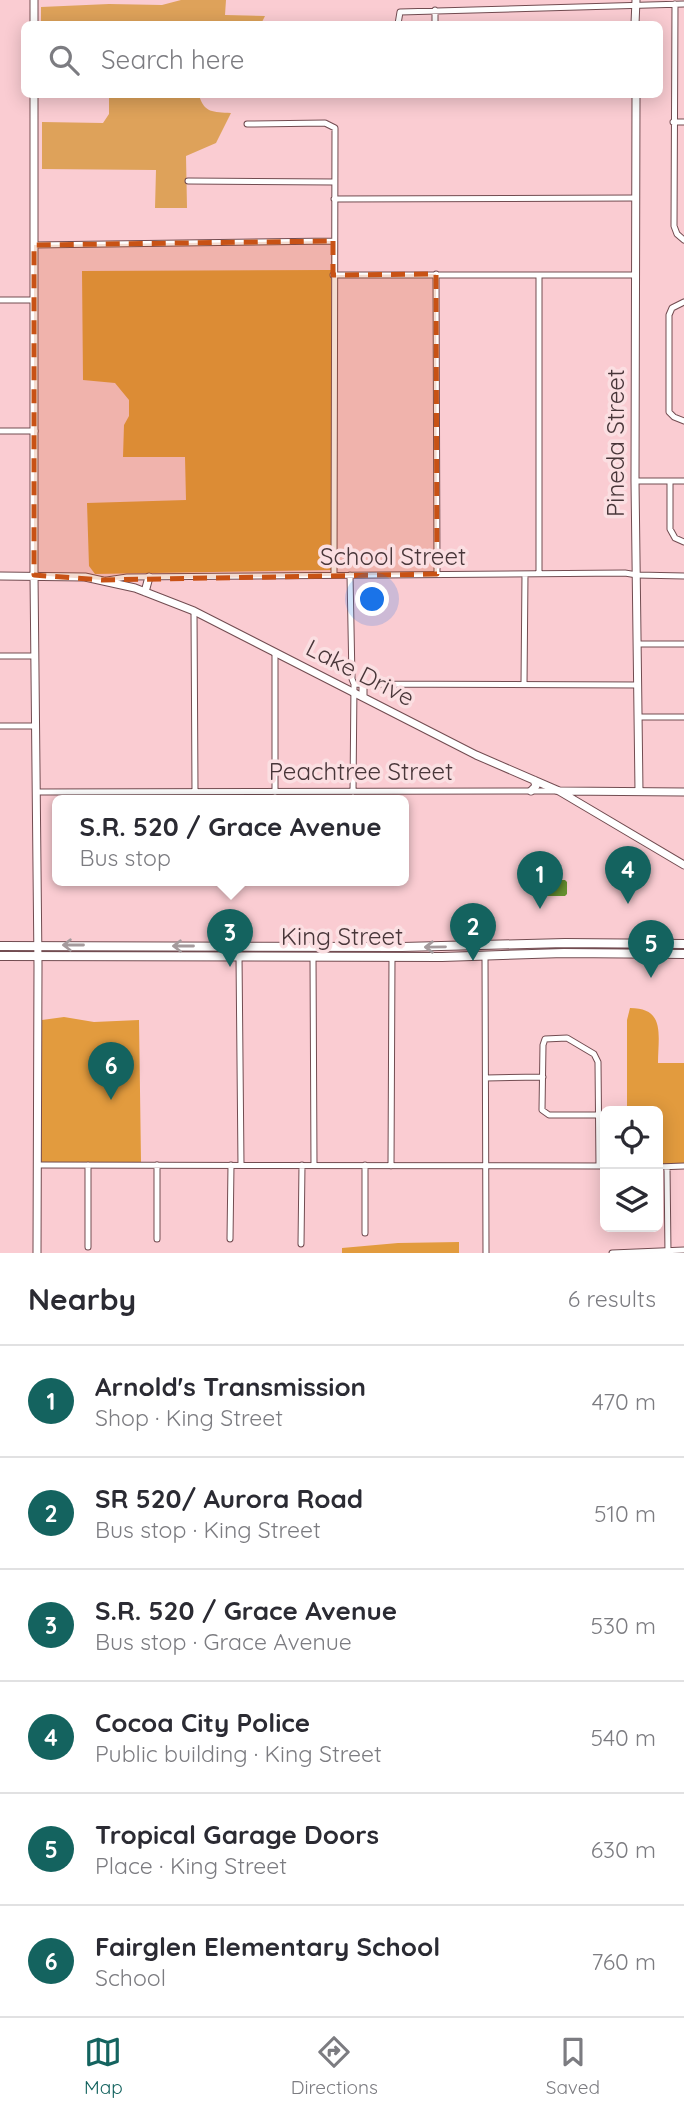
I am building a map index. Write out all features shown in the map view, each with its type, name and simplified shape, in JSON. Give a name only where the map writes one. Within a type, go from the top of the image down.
[{"type":"main road","points":[[543,954],[548,950],[577,949],[589,944]]},
{"type":"main road","name":"King Street","points":[[0,946],[38,950],[239,956],[400,947],[684,944]]},
{"type":"main road","points":[[485,956],[492,951],[522,948],[527,945]]},
{"type":"main road","name":"King Street","points":[[0,956],[38,950],[313,951],[392,957],[684,954]]},
{"type":"main road","points":[[223,956],[228,951],[313,951]]},
{"type":"street","points":[[34,0],[34,21]]},
{"type":"street","points":[[635,21],[636,2]]},
{"type":"street","points":[[398,21],[400,12],[636,2],[684,4]]},
{"type":"street","points":[[675,4],[674,226],[677,234],[684,240]]},
{"type":"street","points":[[435,10],[435,21]]},
{"type":"street","points":[[674,63],[684,63]]},
{"type":"street","points":[[34,98],[37,1253]]},
{"type":"street","name":"Pineda Street","points":[[636,98],[635,481],[639,791]]},
{"type":"street","points":[[673,122],[684,122]]},
{"type":"street","points":[[247,124],[326,123],[335,128],[334,575]]},
{"type":"street","points":[[188,181],[334,182]]},
{"type":"street","points":[[334,199],[636,198]]},
{"type":"street","points":[[34,245],[333,241]]},
{"type":"street","points":[[436,274],[437,574]]},
{"type":"street","points":[[333,275],[636,275]]},
{"type":"street","points":[[539,275],[539,573]]},
{"type":"street","points":[[0,300],[34,300]]},
{"type":"street","points":[[684,302],[672,308],[669,315],[669,412],[684,421]]},
{"type":"street","points":[[0,431],[35,430]]},
{"type":"street","points":[[635,481],[684,481]]},
{"type":"street","points":[[670,481],[670,529],[675,538],[684,542]]},
{"type":"street","name":"School Street","points":[[102,580],[149,577],[539,573],[684,576]]},
{"type":"street","points":[[524,684],[525,574]]},
{"type":"street","points":[[350,575],[352,679],[357,686],[353,792]]},
{"type":"street","name":"Lake Drive","points":[[0,576],[76,576],[102,580],[145,592],[194,611],[275,652],[357,686],[363,696],[476,755],[559,791],[684,865]]},
{"type":"street","points":[[145,592],[149,577]]},
{"type":"street","points":[[194,611],[195,791]]},
{"type":"street","points":[[638,644],[684,644]]},
{"type":"street","points":[[275,652],[275,792]]},
{"type":"street","points":[[0,656],[36,656]]},
{"type":"street","points":[[357,686],[638,685]]},
{"type":"street","points":[[639,718],[684,717]]},
{"type":"street","points":[[0,726],[36,726]]},
{"type":"street","points":[[531,791],[537,783],[534,780]]},
{"type":"street","points":[[590,809],[587,802],[591,791]]},
{"type":"street","name":"Peachtree Street","points":[[37,792],[684,792]]},
{"type":"street","points":[[313,951],[314,1165]]},
{"type":"street","points":[[239,956],[241,1165]]},
{"type":"street","points":[[485,956],[486,1253]]},
{"type":"street","points":[[391,1166],[392,957]]},
{"type":"street","points":[[598,1115],[549,1115],[542,1110],[545,1039],[567,1038],[594,1054],[598,1062],[600,1140]]},
{"type":"street","points":[[486,1078],[543,1077]]},
{"type":"street","points":[[38,1165],[600,1166]]},
{"type":"street","points":[[88,1165],[88,1247]]},
{"type":"street","points":[[157,1165],[157,1239]]},
{"type":"street","points":[[230,1239],[231,1165]]},
{"type":"street","points":[[301,1244],[302,1165]]},
{"type":"street","points":[[365,1165],[365,1233]]},
{"type":"street","points":[[663,1167],[684,1167]]},
{"type":"street","points":[[667,1167],[668,1252]]},
{"type":"street","points":[[612,1253],[684,1250]]},
{"type":"highlighted area","points":[[333,241],[333,275],[436,274],[437,574],[102,580],[34,575],[34,245]]},
{"type":"shaded area","points":[[181,0],[226,0],[225,15],[265,16],[262,21],[41,21],[41,7],[162,5]]},
{"type":"shaded area","points":[[109,98],[200,98],[210,110],[231,113],[216,143],[186,156],[187,208],[155,208],[156,170],[42,169],[42,122],[103,123],[109,114]]},
{"type":"shaded area","points":[[331,270],[332,570],[95,574],[89,566],[87,503],[186,500],[185,457],[123,457],[124,425],[129,416],[129,400],[115,383],[83,380],[82,271]]},
{"type":"shaded area","points":[[534,880],[565,880],[567,894],[533,896],[530,894],[529,883]]},
{"type":"shaded area","points":[[630,1008],[650,1013],[658,1025],[658,1063],[684,1063],[684,1164],[663,1164],[663,1106],[627,1106],[627,1020]]},
{"type":"shaded area","points":[[64,1017],[94,1022],[139,1020],[141,1162],[41,1162],[42,1020]]},
{"type":"shaded area","points":[[459,1242],[459,1253],[342,1253],[342,1248],[398,1243]]},
{"type":"place","name":"Cocoa City Police","points":[[628,904]]},
{"type":"place","name":"Arnold's Transmission","points":[[540,909]]},
{"type":"place","name":"SR 520/ Aurora Road","points":[[473,961]]},
{"type":"place","name":"S.R. 520 / Grace Avenue","points":[[230,967]]},
{"type":"place","name":"Tropical Garage Doors","points":[[651,978]]},
{"type":"place","name":"Fairglen Elementary School","points":[[111,1100]]}]
